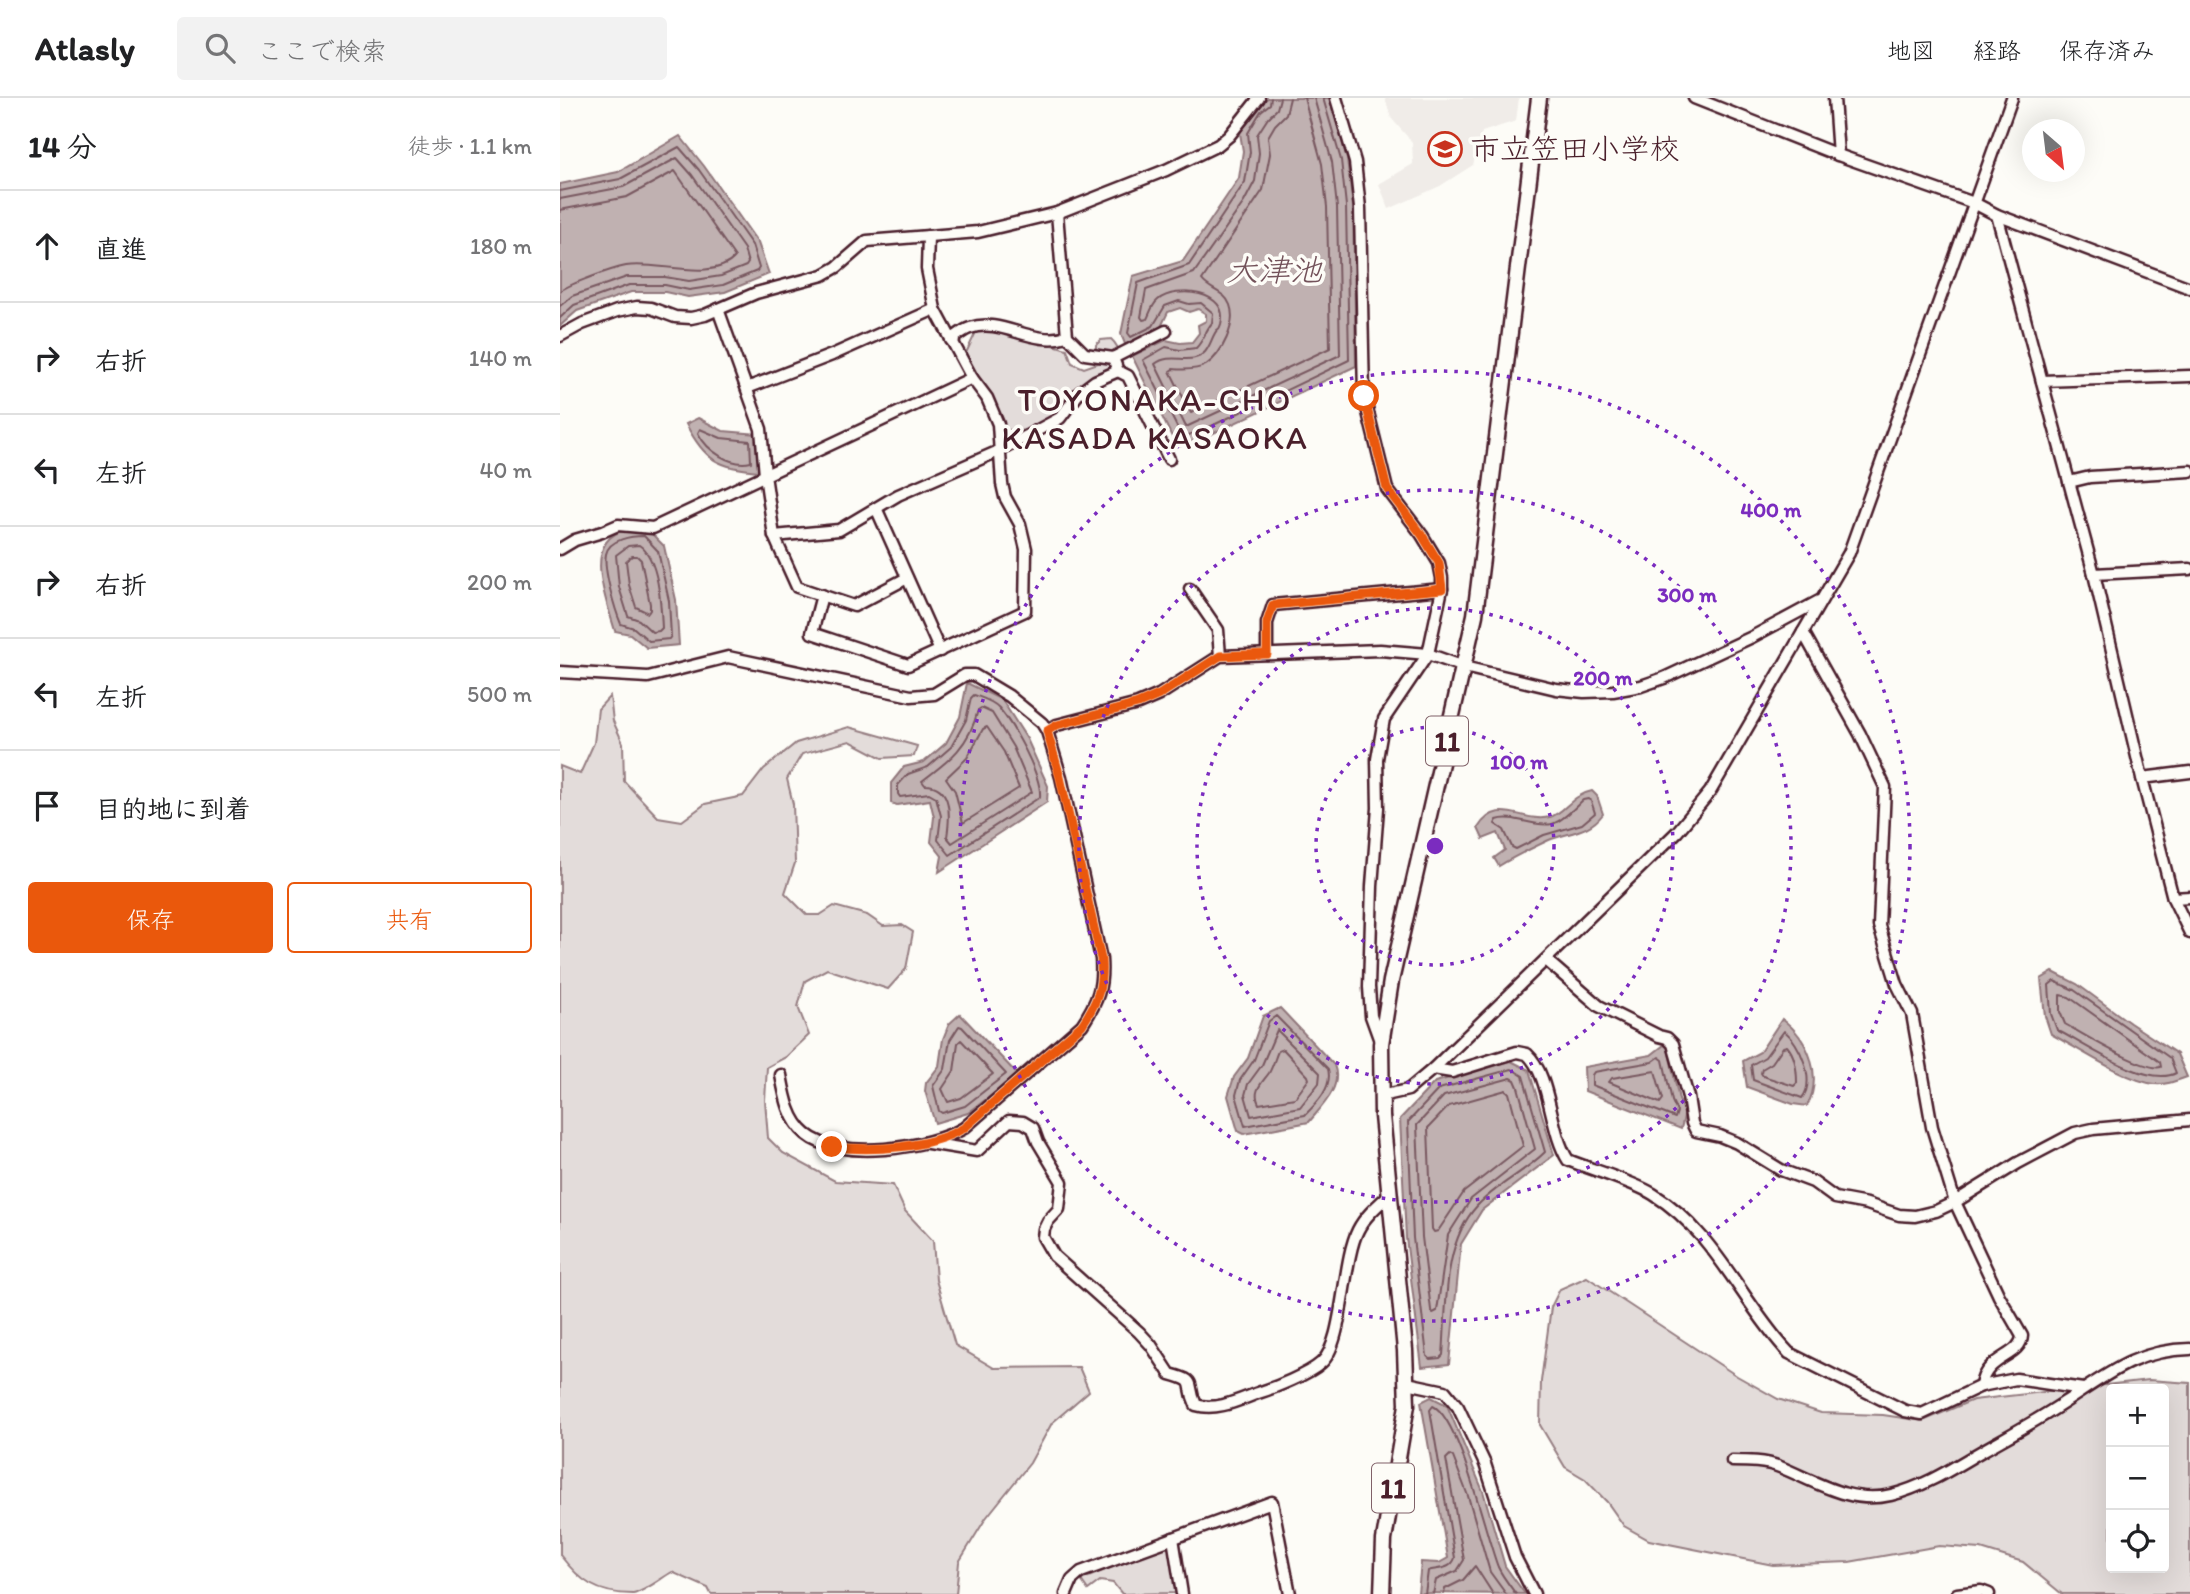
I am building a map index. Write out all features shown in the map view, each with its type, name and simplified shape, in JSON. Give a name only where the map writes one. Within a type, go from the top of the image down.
[{"type":"highway","name":"11","points":[[1382,1594],[1382,1557],[1406,1413],[1407,1383],[1381,1096],[1381,1044],[1391,981],[1464,667],[1483,565],[1539,98]]},
{"type":"street","points":[[560,336],[582,324],[637,307],[691,318],[756,293],[823,275],[837,267],[867,241],[999,228],[1057,213],[1166,170],[1218,145],[1229,136],[1259,98]]},
{"type":"street","points":[[1694,98],[1838,155],[1975,203],[1997,215],[2190,288]]},
{"type":"street","points":[[1834,98],[1838,155]]},
{"type":"street","points":[[1381,1096],[1408,1090],[1433,1069],[1677,832],[1710,792],[1849,553],[2012,98]]},
{"type":"street","points":[[1339,99],[1355,162],[1360,208],[1364,396],[1387,489],[1422,535],[1439,563],[1442,589],[1428,654],[1384,719],[1377,759],[1378,808],[1369,987],[1371,1016],[1381,1044]]},
{"type":"street","points":[[1057,213],[1067,336],[1085,354],[1113,358],[1166,331]]},
{"type":"street","points":[[1997,215],[2094,574],[2173,898],[2190,933]]},
{"type":"street","points":[[822,595],[812,633],[908,665],[1025,611],[1026,549],[1020,524],[1005,497],[1002,484],[998,424],[987,398],[972,378],[935,309],[927,269],[928,236]]},
{"type":"street","points":[[718,309],[761,429],[774,536],[797,587],[854,606],[907,578]]},
{"type":"street","points":[[747,388],[832,355],[935,309]]},
{"type":"street","points":[[951,340],[969,328],[984,326],[1012,330],[1040,339],[1067,336]]},
{"type":"street","points":[[1113,358],[1118,371],[1128,376],[1169,459]]},
{"type":"street","points":[[774,536],[839,530],[877,510],[898,495],[1001,450],[1060,418],[1080,393],[1095,380],[1118,371]]},
{"type":"street","points":[[2042,381],[2190,376]]},
{"type":"street","points":[[560,549],[575,540],[602,533],[618,525],[653,528],[972,378]]},
{"type":"street","points":[[2069,482],[2090,477],[2190,471]]},
{"type":"street","points":[[877,510],[940,651]]},
{"type":"street","points":[[2094,574],[2190,569]]},
{"type":"street","points":[[1267,654],[1267,623],[1273,605],[1442,589]]},
{"type":"street","points":[[1189,590],[1218,630],[1220,656]]},
{"type":"street","points":[[1047,731],[1057,725],[1138,704],[1159,695],[1220,656],[1380,650],[1428,654],[1464,667],[1556,689],[1613,691],[1641,686],[1686,668],[1823,599]]},
{"type":"street","points":[[1803,632],[1860,734],[1885,787],[1879,926],[1897,984],[1912,1014],[1933,1127],[1955,1202],[1998,1296],[2022,1336],[2020,1345],[1985,1370],[1981,1386]]},
{"type":"street","points":[[560,672],[648,677],[728,657],[926,697],[965,675],[974,675],[1009,696],[1042,723],[1047,731],[1101,959],[1102,981],[1082,1025],[964,1128],[950,1136],[888,1148],[860,1150],[832,1147],[806,1134],[794,1119],[786,1101],[781,1075]]},
{"type":"street","points":[[2142,778],[2190,772]]},
{"type":"street","points":[[2173,898],[2190,897]]},
{"type":"street","points":[[1546,960],[1599,1006],[1667,1038],[1673,1044],[1696,1131],[1737,1143],[1780,1170],[1813,1182],[1835,1198],[1867,1204],[1899,1215],[1915,1216],[1937,1211],[2075,1133],[2190,1120]]},
{"type":"street","points":[[1433,1069],[1451,1072],[1517,1052],[1527,1054],[1538,1069],[1560,1148],[1568,1160],[1653,1194],[1681,1217],[1722,1261],[1776,1339],[1789,1353],[1905,1411],[1922,1414],[1981,1386],[2016,1379],[2083,1389]]},
{"type":"street","points":[[921,1142],[976,1151],[1009,1121],[1023,1122],[1033,1128],[1062,1182],[1059,1209],[1044,1228],[1044,1237],[1054,1256],[1139,1332],[1170,1374],[1187,1378],[1191,1382],[1196,1405],[1204,1407],[1236,1401],[1275,1387],[1322,1363],[1337,1326],[1346,1268],[1357,1231],[1367,1216],[1390,1194]]},
{"type":"street","points":[[1732,1461],[1778,1466],[1839,1492],[1862,1497],[1888,1496],[1942,1474],[2065,1402],[2117,1367],[2157,1352],[2190,1349]]},
{"type":"street","points":[[1407,1383],[1445,1391],[1458,1407],[1485,1464],[1515,1557],[1534,1594]]},
{"type":"street","points":[[1066,1594],[1072,1580],[1081,1572],[1272,1502],[1290,1594]]},
{"type":"street","points":[[1173,1538],[1182,1594]]},
{"type":"street","points":[[1957,1594],[1981,1591],[1989,1594]]},
{"type":"shaded area","name":"市立笠田小学校","points":[[1385,98],[1519,98],[1516,121],[1482,132],[1473,165],[1440,186],[1389,209],[1379,184],[1413,164],[1412,142],[1391,118]]},
{"type":"shaded area","points":[[996,323],[1034,331],[1050,344],[1067,349],[1072,363],[1084,368],[1101,362],[1096,345],[1101,340],[1111,339],[1120,356],[1119,376],[1092,387],[1046,422],[1020,431],[1005,429],[986,387],[974,375],[966,353],[976,332]]},
{"type":"shaded area","points":[[610,696],[613,721],[623,743],[624,781],[658,817],[682,821],[705,804],[743,796],[764,769],[796,743],[849,727],[917,746],[914,756],[882,758],[850,741],[802,754],[787,779],[793,804],[795,863],[785,893],[807,915],[820,915],[834,906],[867,915],[883,926],[902,925],[913,932],[906,969],[888,989],[827,969],[805,981],[798,1007],[809,1035],[786,1057],[767,1067],[765,1100],[768,1138],[783,1153],[835,1181],[893,1185],[905,1211],[933,1241],[936,1280],[955,1345],[994,1368],[1079,1367],[1089,1391],[1052,1423],[1030,1463],[986,1518],[959,1562],[956,1594],[711,1594],[708,1588],[672,1572],[633,1594],[609,1592],[582,1579],[560,1555],[560,766],[580,774],[594,743],[598,709]]},
{"type":"shaded area","points":[[1587,1277],[1737,1376],[1778,1399],[1821,1413],[1883,1415],[1923,1421],[1973,1400],[2106,1385],[2106,1573],[2169,1573],[2169,1384],[2114,1384],[2149,1380],[2190,1383],[2190,1594],[2062,1594],[2023,1562],[1981,1549],[1939,1546],[1849,1562],[1773,1565],[1649,1540],[1624,1526],[1607,1502],[1585,1479],[1565,1467],[1540,1425],[1541,1381],[1551,1307],[1560,1289]]},
{"type":"shaded area","points":[[1166,1545],[1170,1549],[1177,1593],[1122,1594],[1113,1583],[1100,1581],[1088,1590],[1081,1580]]},
{"type":"water","name":"大津池","points":[[1268,98],[1330,98],[1347,159],[1353,206],[1356,366],[1203,438],[1177,447],[1132,356],[1166,340],[1192,342],[1199,333],[1198,325],[1206,321],[1206,314],[1198,309],[1189,312],[1180,308],[1168,312],[1159,331],[1127,349],[1121,334],[1133,276],[1183,261],[1239,178],[1243,151],[1240,133],[1256,106]]},
{"type":"water","points":[[680,136],[758,243],[769,274],[725,292],[688,297],[665,292],[631,292],[577,311],[560,326],[560,184],[618,172]]},
{"type":"water","points":[[698,418],[723,431],[758,434],[759,471],[723,464],[707,454],[686,424]]},
{"type":"water","points":[[647,529],[664,546],[676,600],[679,645],[647,648],[630,634],[615,631],[607,605],[600,574],[600,559],[604,546],[612,536],[625,530]]},
{"type":"water","points":[[967,683],[1002,700],[1027,739],[1048,786],[1047,802],[939,872],[942,856],[931,842],[934,817],[930,800],[897,805],[891,803],[891,783],[904,767],[924,762],[946,743],[960,717]]},
{"type":"water","points":[[1592,791],[1597,796],[1603,814],[1591,825],[1549,840],[1499,866],[1494,858],[1505,850],[1498,833],[1483,839],[1478,828],[1494,813],[1550,817],[1579,796]]},
{"type":"water","points":[[2053,972],[2077,984],[2177,1054],[2187,1077],[2164,1084],[2143,1082],[2117,1071],[2051,1034],[2045,1016],[2041,979]]},
{"type":"water","points":[[1280,1008],[1334,1065],[1336,1081],[1330,1096],[1309,1122],[1244,1134],[1238,1131],[1228,1096],[1234,1077],[1248,1058],[1263,1016]]},
{"type":"water","points":[[960,1014],[1018,1075],[968,1113],[935,1123],[925,1091],[926,1083],[939,1066],[943,1039],[949,1024]]},
{"type":"water","points":[[1782,1019],[1800,1037],[1811,1059],[1814,1083],[1807,1106],[1793,1104],[1747,1087],[1743,1061],[1760,1052]]},
{"type":"water","points":[[1664,1045],[1668,1048],[1679,1100],[1685,1112],[1681,1129],[1585,1091],[1584,1067],[1651,1055]]},
{"type":"water","points":[[1511,1061],[1529,1070],[1554,1155],[1482,1210],[1461,1244],[1449,1364],[1422,1367],[1406,1238],[1400,1119],[1435,1082]]},
{"type":"water","points":[[1431,1397],[1447,1405],[1483,1491],[1505,1566],[1525,1594],[1418,1593],[1421,1562],[1439,1563],[1448,1558],[1421,1402]]},
{"type":"place","name":"市立笠田小学校","points":[[1445,149]]},
{"type":"district","name":"TOYONAKA-CHO KASADA KASAOKA","points":[[1155,418]]},
{"type":"route","points":[[832,1147],[860,1150],[888,1148],[950,1136],[964,1128],[1082,1025],[1092,1010],[1102,981],[1101,959],[1055,754],[1047,731],[1057,725],[1138,704],[1159,695],[1220,656],[1267,654],[1267,623],[1273,605],[1442,589],[1439,563],[1422,535],[1387,489],[1364,396]]}]
